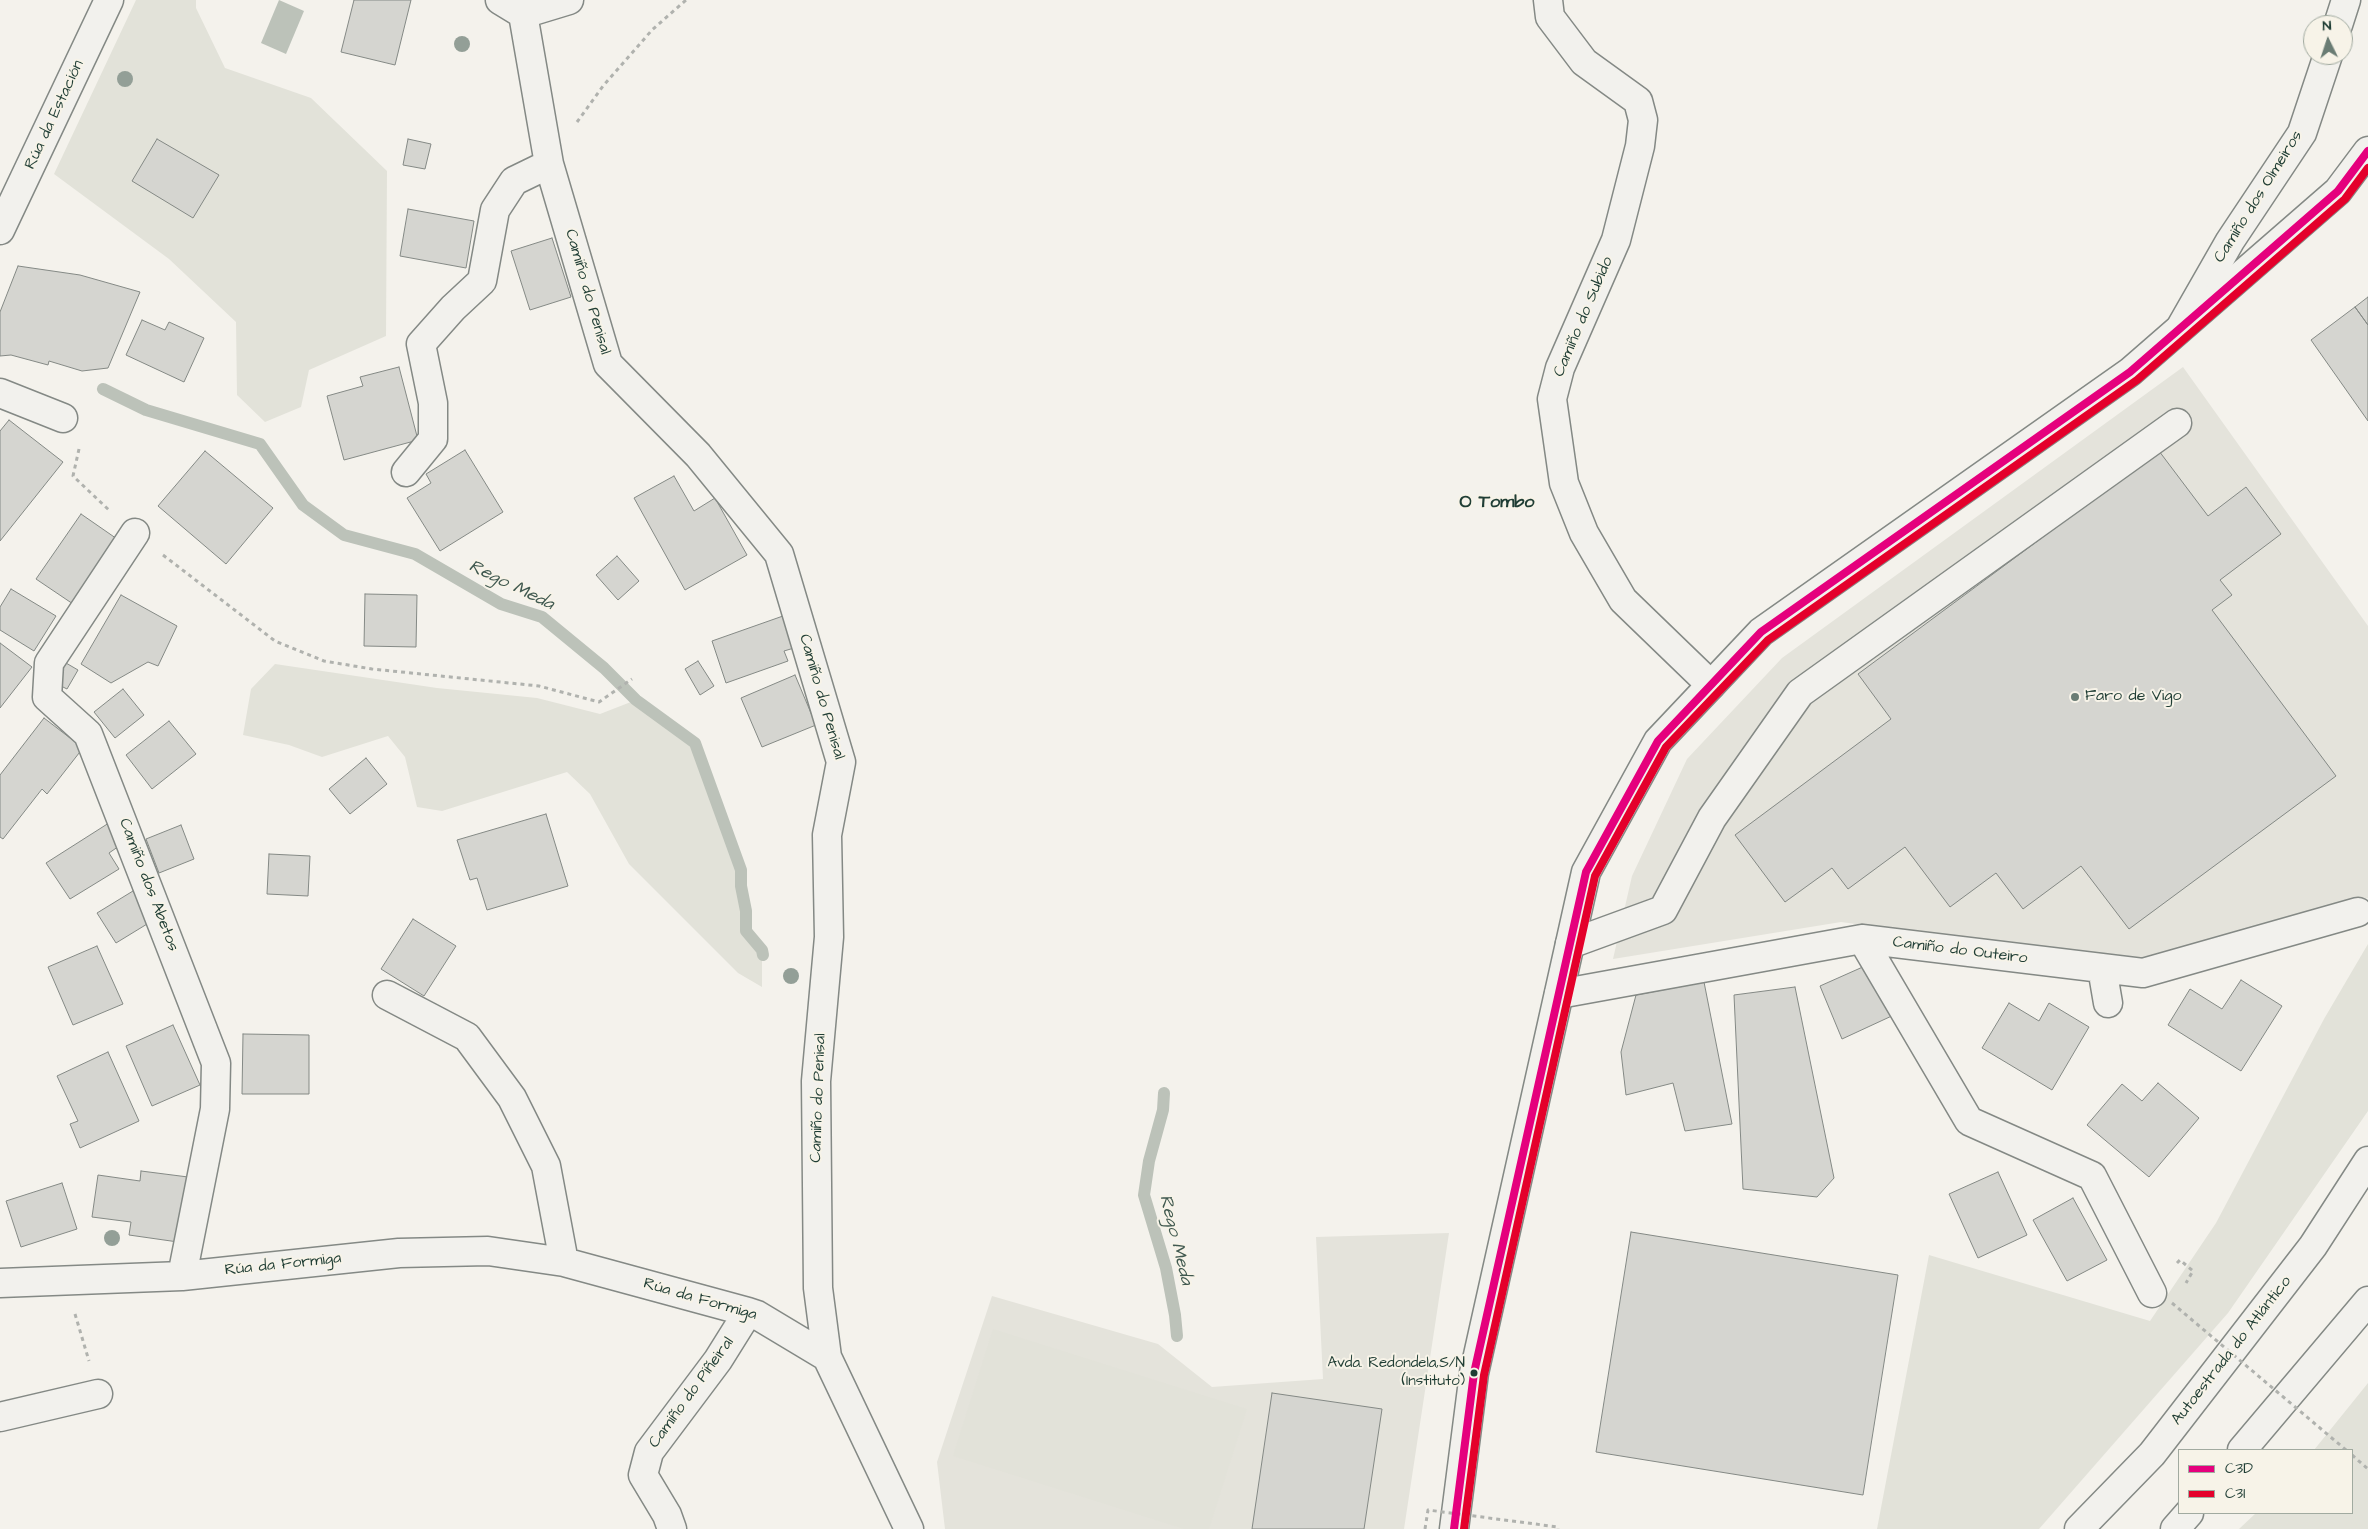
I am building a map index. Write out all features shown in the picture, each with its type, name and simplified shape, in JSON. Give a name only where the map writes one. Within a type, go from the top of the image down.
[{"type":"main road","name":"Rúa da Estación","points":[[0,230],[109,0]]},
{"type":"main road","points":[[512,7],[568,0]]},
{"type":"main road","name":"Camiño do Subido","points":[[1548,0],[1550,17],[1584,62],[1638,101],[1643,120],[1640,146],[1616,240],[1583,320],[1560,368],[1552,400],[1564,483],[1584,533],[1623,600],[1711,685]]},
{"type":"main road","points":[[2341,15],[2346,0]]},
{"type":"main road","name":"Camiño do Penisal","points":[[512,7],[549,164],[608,364],[698,454],[778,554],[841,762],[827,834],[830,937],[816,1091],[818,1288],[827,1357],[909,1529]]},
{"type":"main road","name":"Camiño dos Olmeiros","points":[[2178,332],[2230,241],[2302,133],[2325,65]]},
{"type":"main road","points":[[1454,1529],[1474,1373],[1586,872],[1658,741],[1761,632],[2130,372],[2338,191],[2368,151]]},
{"type":"main road","points":[[406,472],[433,439],[433,403],[421,344],[453,308],[482,281],[495,210],[514,181],[549,164]]},
{"type":"main road","points":[[0,393],[63,418]]},
{"type":"main road","points":[[1570,944],[1663,910],[1712,818],[1800,693],[2177,423]]},
{"type":"main road","name":"Camiño dos Abetos","points":[[135,533],[49,663],[47,697],[88,734],[216,1063],[215,1109],[182,1276]]},
{"type":"main road","name":"Camiño do Outeiro","points":[[1559,994],[1862,939],[2143,973],[2358,912]]},
{"type":"main road","points":[[1862,939],[1969,1121],[2092,1176],[2162,1298]]},
{"type":"main road","points":[[2102,968],[2108,1003]]},
{"type":"main road","points":[[387,995],[467,1037],[512,1098],[546,1166],[564,1262]]},
{"type":"main road","name":"Autoestrada do Atlántico","points":[[2080,1529],[2152,1454],[2313,1246],[2368,1161]]},
{"type":"main road","name":"Rúa da Formiga","points":[[0,1283],[182,1276],[399,1253],[488,1250],[564,1262],[748,1312],[757,1315],[827,1357]]},
{"type":"main road","points":[[2243,1449],[2368,1301]]},
{"type":"main road","name":"Camiño do Piñeiral","points":[[672,1529],[667,1515],[643,1475],[649,1452],[718,1360],[748,1312]]},
{"type":"main road","points":[[0,1416],[98,1394]]},
{"type":"main road","points":[[2175,1529],[2188,1514]]},
{"type":"path","points":[[575,127],[603,86],[652,30],[686,0]]},
{"type":"path","points":[[63,418],[83,429],[72,476],[135,533],[275,641],[324,661],[372,669],[539,686],[599,702],[632,679]]},
{"type":"path","points":[[65,1280],[98,1394]]},
{"type":"path","points":[[2162,1298],[2345,1449]]},
{"type":"path","points":[[2353,1456],[2368,1469]]},
{"type":"path","points":[[1425,1529],[1428,1510],[1558,1527],[1558,1529]]},
{"type":"shaded area","points":[[136,0],[196,0],[196,8],[225,68],[311,98],[387,171],[386,336],[309,370],[301,407],[265,422],[237,395],[236,322],[169,259],[54,174]]},
{"type":"shaded area","points":[[279,0],[304,11],[286,54],[261,43]]},
{"type":"shaded area","points":[[2183,367],[2368,626],[2368,898],[2144,963],[1841,922],[1613,959],[1632,876],[1687,759],[1782,658]]},
{"type":"shaded area","points":[[275,664],[437,688],[537,698],[600,714],[636,700],[695,743],[741,870],[741,886],[746,911],[746,931],[762,950],[762,987],[738,973],[629,864],[590,794],[567,772],[442,811],[417,807],[405,757],[388,736],[322,757],[289,745],[243,735],[251,689]]},
{"type":"shaded area","points":[[2368,944],[2368,1111],[2228,1313],[2039,1529],[1877,1529],[1929,1255],[2150,1321],[2216,1223],[2324,1019]]},
{"type":"shaded area","points":[[1449,1233],[1404,1529],[945,1529],[937,1462],[992,1296],[1158,1344],[1212,1387],[1323,1379],[1316,1237]]},
{"type":"shaded area","points":[[993,1329],[1247,1409],[1209,1529],[1184,1529],[953,1456]]},
{"type":"shaded area","points":[[2368,1383],[2368,1529],[2239,1529],[2255,1514],[2353,1514],[2353,1449],[2315,1449]]},
{"type":"building","points":[[354,0],[411,0],[395,65],[341,52]]},
{"type":"building","points":[[157,139],[219,175],[193,218],[132,181]]},
{"type":"building","points":[[408,139],[431,144],[425,169],[403,165]]},
{"type":"building","points":[[408,209],[474,221],[466,268],[400,256]]},
{"type":"building","points":[[552,238],[571,297],[530,310],[511,251]]},
{"type":"building","points":[[18,266],[80,275],[140,292],[108,368],[82,371],[49,361],[48,365],[11,355],[0,356],[0,312]]},
{"type":"building","points":[[2368,297],[2368,325],[2355,307]]},
{"type":"building","points":[[2355,307],[2368,325],[2368,421],[2311,340]]},
{"type":"building","points":[[142,320],[165,330],[169,322],[204,338],[184,382],[126,355]]},
{"type":"building","points":[[399,367],[418,440],[344,460],[327,396],[363,386],[360,377]]},
{"type":"building","points":[[9,420],[63,462],[0,541],[0,431]]},
{"type":"building","points":[[465,450],[503,512],[440,551],[407,498],[431,483],[426,474]]},
{"type":"building","points":[[205,451],[273,508],[226,564],[158,506]]},
{"type":"building","name":"Faro de Vigo","points":[[2159,451],[2208,516],[2246,487],[2281,534],[2220,580],[2232,595],[2212,610],[2336,776],[2129,929],[2081,866],[2023,909],[1996,873],[1950,907],[1905,847],[1848,889],[1832,868],[1785,902],[1735,835],[1891,719],[1858,674]]},
{"type":"building","points":[[674,476],[694,511],[715,498],[747,555],[685,590],[634,498]]},
{"type":"building","points":[[81,514],[120,541],[76,606],[36,579]]},
{"type":"building","points":[[617,556],[639,581],[618,600],[596,575]]},
{"type":"building","points":[[11,589],[56,616],[34,651],[0,630],[0,607]]},
{"type":"building","points":[[365,594],[417,595],[416,647],[364,646]]},
{"type":"building","points":[[121,595],[177,626],[158,666],[148,662],[111,683],[81,664]]},
{"type":"building","points":[[783,616],[794,648],[784,651],[788,661],[726,683],[712,641]]},
{"type":"building","points":[[0,643],[32,667],[0,708]]},
{"type":"building","points":[[698,661],[714,686],[700,695],[685,669]]},
{"type":"building","points":[[66,663],[78,670],[67,689],[55,683]]},
{"type":"building","points":[[795,675],[816,725],[762,747],[741,698]]},
{"type":"building","points":[[123,689],[144,715],[115,738],[94,712]]},
{"type":"building","points":[[44,718],[83,748],[47,794],[42,789],[3,839],[0,837],[0,775]]},
{"type":"building","points":[[169,721],[196,754],[152,789],[126,755]]},
{"type":"building","points":[[366,758],[387,784],[350,814],[329,789]]},
{"type":"building","points":[[546,814],[568,886],[487,910],[477,878],[470,880],[457,840]]},
{"type":"building","points":[[112,821],[125,842],[109,853],[119,869],[70,899],[46,863]]},
{"type":"building","points":[[181,825],[194,859],[159,873],[146,839]]},
{"type":"building","points":[[269,854],[310,856],[308,896],[267,894]]},
{"type":"building","points":[[133,891],[152,921],[116,943],[97,913]]},
{"type":"building","points":[[413,919],[456,946],[424,996],[381,969]]},
{"type":"building","points":[[97,946],[123,1004],[73,1025],[48,967]]},
{"type":"building","points":[[1865,966],[1871,983],[1880,980],[1896,1014],[1842,1039],[1820,986]]},
{"type":"building","points":[[2241,980],[2282,1006],[2241,1071],[2168,1025],[2190,989],[2222,1009]]},
{"type":"building","points":[[1704,982],[1732,1124],[1685,1131],[1673,1083],[1626,1095],[1621,1052],[1636,995]]},
{"type":"building","points":[[1795,987],[1834,1178],[1817,1197],[1743,1189],[1734,995]]},
{"type":"building","points":[[2009,1003],[2039,1021],[2049,1003],[2089,1027],[2052,1090],[1982,1048]]},
{"type":"building","points":[[173,1025],[200,1085],[152,1106],[126,1046]]},
{"type":"building","points":[[243,1034],[309,1035],[309,1094],[242,1094]]},
{"type":"building","points":[[108,1052],[139,1121],[80,1148],[70,1124],[78,1121],[57,1076]]},
{"type":"building","points":[[2158,1083],[2199,1118],[2149,1177],[2087,1125],[2122,1084],[2142,1101]]},
{"type":"building","points":[[141,1171],[188,1177],[178,1242],[129,1235],[131,1222],[92,1217],[98,1175],[140,1181]]},
{"type":"building","points":[[1998,1172],[2027,1235],[1978,1258],[1949,1194]]},
{"type":"building","points":[[62,1183],[77,1229],[21,1247],[6,1201]]},
{"type":"building","points":[[2073,1198],[2107,1260],[2067,1281],[2033,1220]]},
{"type":"building","points":[[1631,1232],[1898,1275],[1863,1495],[1596,1452]]},
{"type":"building","points":[[1272,1393],[1382,1409],[1364,1529],[1252,1529]]},
{"type":"waterway","name":"Rego Meda","points":[[103,389],[146,410],[260,444],[303,505],[344,535],[415,554],[501,604],[542,617],[604,668],[636,700],[695,743],[741,870],[741,886],[746,911],[746,931],[762,950],[763,955]]},
{"type":"waterway","name":"Rego Meda","points":[[1164,1093],[1163,1110],[1149,1161],[1144,1195],[1166,1268],[1177,1336]]},
{"type":"transit line","name":"C3D","points":[[1454,1529],[1474,1373],[1586,872],[1658,741],[1761,632],[2130,372],[2338,191],[2368,151]]},
{"type":"transit line","name":"C3I","points":[[1464,1529],[1484,1375],[1595,876],[1666,747],[1768,640],[2137,380],[2345,199],[2368,168]]},
{"type":"place","name":"Faro de Vigo","points":[[2075,697]]},
{"type":"place","name":"Avda. Redondela,S/N (Instituto)","points":[[1474,1373]]},
{"type":"district","name":"O Tombo","points":[[1497,503]]}]
